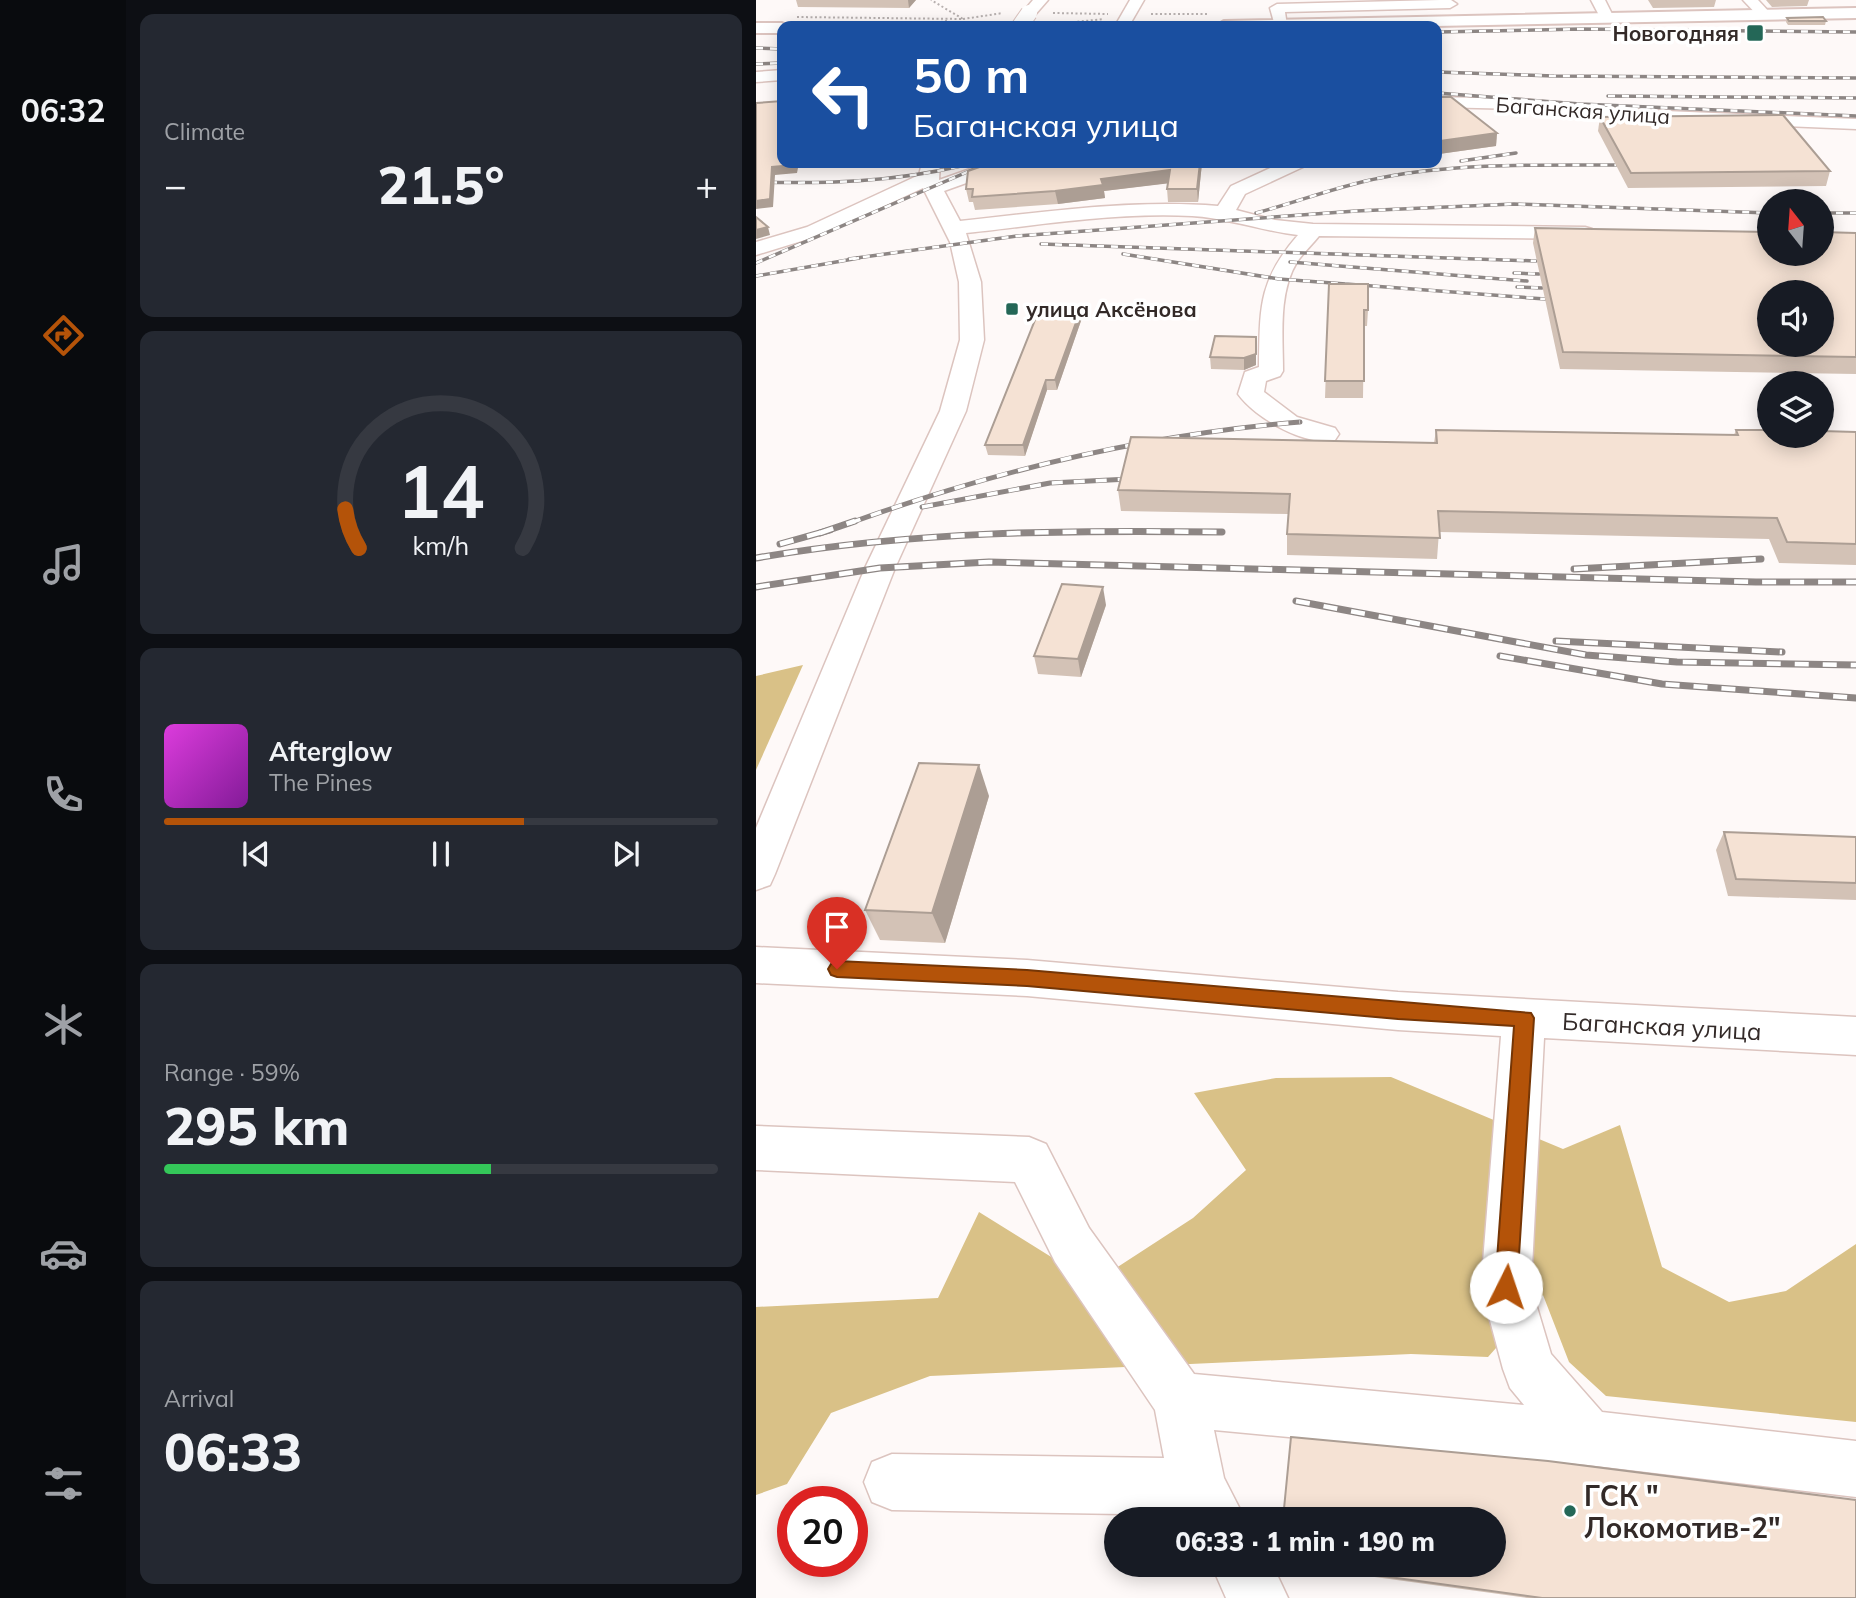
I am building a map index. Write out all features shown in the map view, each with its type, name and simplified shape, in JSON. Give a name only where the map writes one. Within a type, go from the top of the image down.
[{"type":"main road","points":[[1442,22],[1856,13]]},
{"type":"main road","points":[[756,28],[777,28]]},
{"type":"street","points":[[1023,21],[1041,0]]},
{"type":"street","points":[[1126,20],[1137,0]]},
{"type":"street","points":[[1598,0],[1607,18]]},
{"type":"street","points":[[1750,0],[1765,15]]},
{"type":"street","points":[[1277,4],[1450,4]]},
{"type":"street","points":[[756,77],[777,75]]},
{"type":"street","name":"Баганская улица","points":[[1442,102],[1518,104],[1641,115],[1856,124]]},
{"type":"street","points":[[756,249],[814,231],[922,175],[970,168]]},
{"type":"street","points":[[1224,214],[1238,190],[1285,168]]},
{"type":"street","points":[[756,874],[880,568],[953,411],[972,340],[970,282],[960,242],[922,175]]},
{"type":"street","points":[[952,228],[1142,211],[1224,214],[1275,226],[1313,230],[1605,234]]},
{"type":"street","points":[[1313,230],[1282,271],[1271,317],[1270,371],[1254,377],[1251,394],[1288,422],[1325,434]]},
{"type":"street","name":"Баганская улица","points":[[756,965],[1027,978],[1398,1011],[1856,1036]]},
{"type":"street","points":[[1524,1018],[1506,1287],[1529,1369],[1588,1438]]},
{"type":"street","points":[[756,1147],[1029,1160],[1072,1245],[1180,1400],[1207,1503],[892,1482]]},
{"type":"street","points":[[1180,1400],[1588,1438],[1856,1469]]},
{"type":"street","points":[[1247,1577],[1258,1598]]},
{"type":"path","points":[[931,0],[963,19]]},
{"type":"path","points":[[949,21],[993,13]]},
{"type":"path","points":[[1052,13],[1087,13]]},
{"type":"path","points":[[797,17],[972,21]]},
{"type":"shaded area","points":[[803,665],[756,770],[756,676]]},
{"type":"shaded area","points":[[1391,1077],[1563,1149],[1620,1125],[1662,1267],[1729,1302],[1786,1291],[1856,1244],[1856,1422],[1606,1396],[1569,1362],[1543,1295],[1488,1357],[1411,1354],[930,1376],[831,1413],[787,1484],[756,1495],[756,1307],[938,1298],[979,1212],[1093,1283],[1193,1218],[1246,1170],[1194,1093],[1276,1078]]},
{"type":"building","points":[[1823,17],[1826,21],[1789,21],[1787,18]]},
{"type":"building","points":[[1442,97],[1451,97],[1497,133],[1442,141]]},
{"type":"building","points":[[777,101],[777,167],[772,167],[770,199],[756,201],[756,103]]},
{"type":"building","points":[[1783,115],[1830,171],[1631,173],[1600,117]]},
{"type":"building","points":[[977,168],[1199,168],[1197,189],[1167,189],[1170,170],[1101,179],[1103,185],[972,197],[973,189],[966,189],[968,171]]},
{"type":"building","points":[[756,217],[768,227],[756,230]]},
{"type":"building","points":[[1535,228],[1757,232],[1757,266],[1834,266],[1834,232],[1856,233],[1856,357],[1834,357],[1834,280],[1757,280],[1757,355],[1563,352]]},
{"type":"building","points":[[1329,284],[1368,284],[1368,310],[1364,310],[1364,381],[1325,381]]},
{"type":"building","points":[[1041,305],[1082,306],[1055,380],[1046,380],[1023,445],[985,445]]},
{"type":"building","points":[[1215,336],[1256,337],[1256,354],[1244,358],[1210,357]]},
{"type":"building","points":[[1436,430],[1738,435],[1736,430],[1757,430],[1757,448],[1834,448],[1834,431],[1856,432],[1856,544],[1787,542],[1777,518],[1438,511],[1440,538],[1287,534],[1290,494],[1118,490],[1131,437],[1437,443]]},
{"type":"building","points":[[1062,584],[1103,587],[1078,659],[1034,656]]},
{"type":"building","points":[[919,763],[979,765],[932,913],[865,910]]},
{"type":"building","points":[[1724,832],[1856,837],[1856,883],[1736,879]]},
{"type":"building","name":"ГСК \" Локомотив-2\"","points":[[1291,1437],[1548,1461],[1856,1500],[1856,1598],[1542,1598],[1389,1577],[1506,1577],[1506,1507],[1284,1507]]},
{"type":"railway","points":[[1442,32],[1581,29],[1856,32]]},
{"type":"railway","points":[[756,48],[777,49]]},
{"type":"railway","points":[[756,64],[777,63]]},
{"type":"railway","points":[[1442,72],[1554,76],[1856,78]]},
{"type":"railway","points":[[1442,93],[1580,104],[1856,116]]},
{"type":"railway","points":[[1608,96],[1856,98]]},
{"type":"railway","points":[[1461,161],[1516,153]]},
{"type":"railway","points":[[1256,213],[1349,185],[1409,173],[1498,166],[1616,165]]},
{"type":"railway","points":[[756,182],[859,181],[910,176],[951,168]]},
{"type":"railway","points":[[756,263],[976,168]]},
{"type":"railway","points":[[849,259],[1017,236],[1356,211],[1514,204],[1757,213]]},
{"type":"railway","points":[[1834,213],[1856,213]]},
{"type":"railway","points":[[1041,244],[1536,261]]},
{"type":"railway","points":[[1123,254],[1279,279],[1545,299]]},
{"type":"railway","points":[[756,276],[859,258]]},
{"type":"railway","points":[[1290,262],[1527,281]]},
{"type":"railway","points":[[1514,273],[1539,274]]},
{"type":"railway","points":[[1517,287],[1542,288]]},
{"type":"railway","points":[[850,523],[960,487],[1072,458],[1185,436],[1300,422]]},
{"type":"railway","points":[[922,507],[1050,483],[1129,479]]},
{"type":"railway","points":[[823,532],[855,521]]},
{"type":"railway","points":[[823,532],[830,530]]},
{"type":"railway","points":[[780,544],[823,532]]},
{"type":"railway","points":[[756,558],[930,537],[1046,532],[1222,532]]},
{"type":"railway","points":[[1574,569],[1761,559]]},
{"type":"railway","points":[[756,587],[880,568],[989,562],[1756,582],[1856,582]]},
{"type":"railway","points":[[1296,601],[1586,655],[1677,662],[1856,665]]},
{"type":"railway","points":[[1556,641],[1782,652]]},
{"type":"railway","points":[[1500,656],[1662,684],[1856,698]]},
{"type":"place","name":"Новогодняя","points":[[1755,33]]},
{"type":"place","name":"улица Аксёнова","points":[[1012,309]]},
{"type":"place","name":"ГСК \" Локомотив-2\"","points":[[1570,1511]]},
{"type":"route","points":[[837,969],[1027,978],[1398,1011],[1524,1018],[1506,1287]]}]
